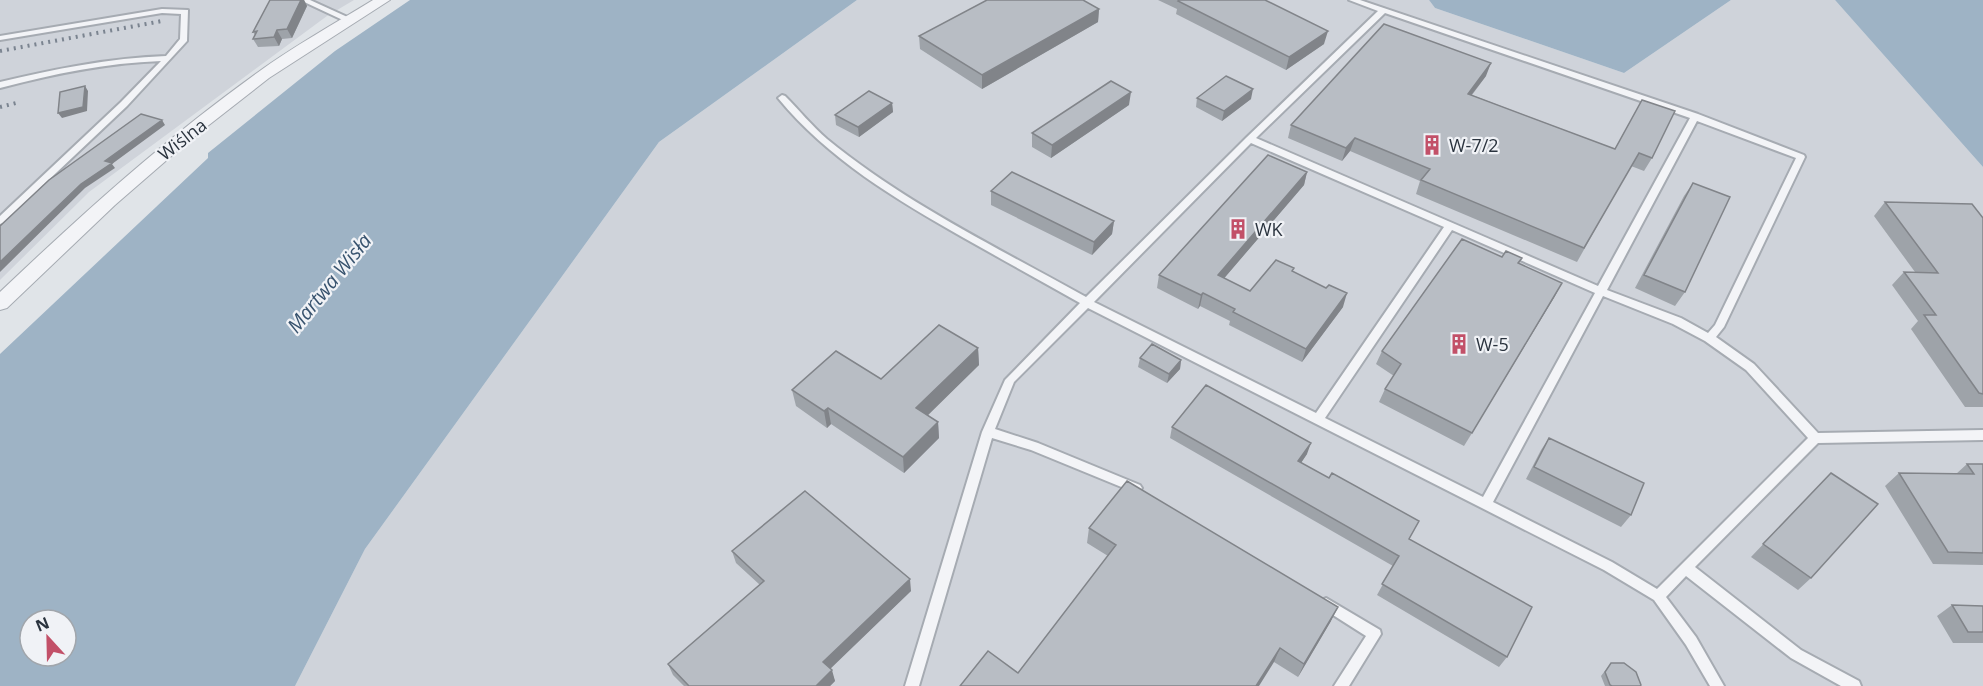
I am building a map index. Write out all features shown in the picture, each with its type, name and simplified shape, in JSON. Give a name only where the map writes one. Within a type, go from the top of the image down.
[{"type":"street","name":"Wiślna","points":[[0,303],[66,239],[145,168],[266,75],[384,0]]},
{"type":"lane","points":[[304,0],[350,20]]},
{"type":"lane","points":[[1353,0],[1695,116],[1801,157],[1719,327],[1710,338]]},
{"type":"lane","points":[[0,38],[162,11],[184,12],[184,39],[168,58],[124,104],[0,221]]},
{"type":"lane","points":[[912,686],[988,432],[1010,380],[1250,139],[1383,11]]},
{"type":"lane","points":[[0,84],[84,64],[168,58]]},
{"type":"lane","points":[[782,98],[822,139],[868,175],[917,207],[1086,302],[1608,566],[1658,596],[1691,641],[1717,686]]},
{"type":"lane","points":[[1486,504],[1695,116]]},
{"type":"lane","points":[[1250,139],[1600,291],[1677,321],[1710,338],[1750,368],[1815,438]]},
{"type":"lane","points":[[1318,420],[1450,226]]},
{"type":"lane","points":[[988,432],[1034,446],[1149,494]]},
{"type":"lane","points":[[1658,596],[1815,438],[1983,435]]},
{"type":"lane","points":[[1686,568],[1796,654],[1854,686]]},
{"type":"lane","points":[[1316,597],[1375,634],[1341,686]]},
{"type":"shaded area","points":[[0,0],[354,0],[327,16],[89,192],[0,280]]},
{"type":"shaded area","points":[[857,0],[1429,0],[1435,8],[1624,73],[1731,0],[1835,0],[1983,167],[1983,686],[295,686],[365,549],[659,142]]},
{"type":"water","name":"Martwa Wisła","points":[[410,0],[857,0],[659,142],[365,549],[295,686],[0,686],[0,354],[208,158],[208,153],[335,51]]},
{"type":"water","points":[[1429,0],[1731,0],[1624,73],[1435,8]]},
{"type":"water","points":[[1835,0],[1983,0],[1983,167]]},
{"type":"building","points":[[270,0],[301,0],[287,29],[277,30],[274,37],[253,39],[257,31],[253,32]]},
{"type":"building","points":[[987,0],[1083,0],[1099,9],[982,75],[919,36]]},
{"type":"building","points":[[1179,0],[1265,0],[1328,31],[1289,57]]},
{"type":"building","name":"W-7/2","points":[[1384,24],[1491,63],[1468,94],[1615,149],[1642,100],[1675,111],[1652,158],[1639,153],[1584,248],[1421,180],[1430,169],[1355,138],[1346,148],[1291,125]]},
{"type":"building","points":[[1226,76],[1253,89],[1224,111],[1197,98]]},
{"type":"building","points":[[1111,81],[1131,92],[1052,145],[1032,133]]},
{"type":"building","points":[[85,86],[83,107],[58,113],[60,92]]},
{"type":"building","points":[[869,91],[892,103],[858,127],[835,115]]},
{"type":"building","points":[[141,114],[162,120],[105,161],[112,163],[81,184],[0,262],[0,226],[49,180]]},
{"type":"building","name":"WK","points":[[1268,155],[1307,172],[1218,275],[1250,291],[1276,260],[1294,268],[1292,271],[1326,288],[1329,285],[1347,293],[1306,349],[1233,312],[1235,309],[1159,275]]},
{"type":"building","points":[[1012,172],[1114,221],[1094,242],[991,191]]},
{"type":"building","points":[[1693,183],[1730,197],[1685,292],[1644,275]]},
{"type":"building","points":[[1885,202],[1972,204],[1983,218],[1983,394],[1979,393],[1924,315],[1936,315],[1904,272],[1938,273]]},
{"type":"building","name":"W-5","points":[[1462,239],[1502,257],[1506,251],[1522,258],[1518,263],[1562,283],[1472,433],[1385,389],[1401,364],[1382,351]]},
{"type":"building","points":[[939,325],[978,348],[916,408],[938,422],[903,457],[828,408],[824,411],[792,390],[836,351],[881,379]]},
{"type":"building","points":[[1152,344],[1181,360],[1169,374],[1140,358]]},
{"type":"building","points":[[1206,385],[1311,443],[1298,461],[1329,478],[1332,473],[1419,521],[1409,539],[1532,607],[1507,657],[1382,584],[1399,556],[1172,427]]},
{"type":"building","points":[[1549,438],[1644,483],[1631,515],[1534,467]]},
{"type":"building","points":[[1967,464],[1983,464],[1983,553],[1948,552],[1899,473],[1974,474]]},
{"type":"building","points":[[1831,473],[1878,504],[1811,578],[1763,544]]},
{"type":"building","points":[[1127,481],[1338,607],[1304,664],[1280,648],[1256,686],[960,686],[988,651],[1018,673],[1116,545],[1089,528]]},
{"type":"building","points":[[805,491],[910,579],[823,662],[832,670],[816,686],[689,686],[668,664],[764,581],[732,551]]},
{"type":"building","points":[[1952,605],[1983,606],[1983,632],[1968,632]]},
{"type":"building","points":[[1611,663],[1624,663],[1636,672],[1641,685],[1610,685],[1605,672]]},
{"type":"railway","points":[[0,51],[162,21]]},
{"type":"railway","points":[[0,107],[20,102]]},
{"type":"place","name":"W-7/2","points":[[1432,145]]},
{"type":"place","name":"WK","points":[[1238,229]]},
{"type":"place","name":"W-5","points":[[1459,344]]}]
